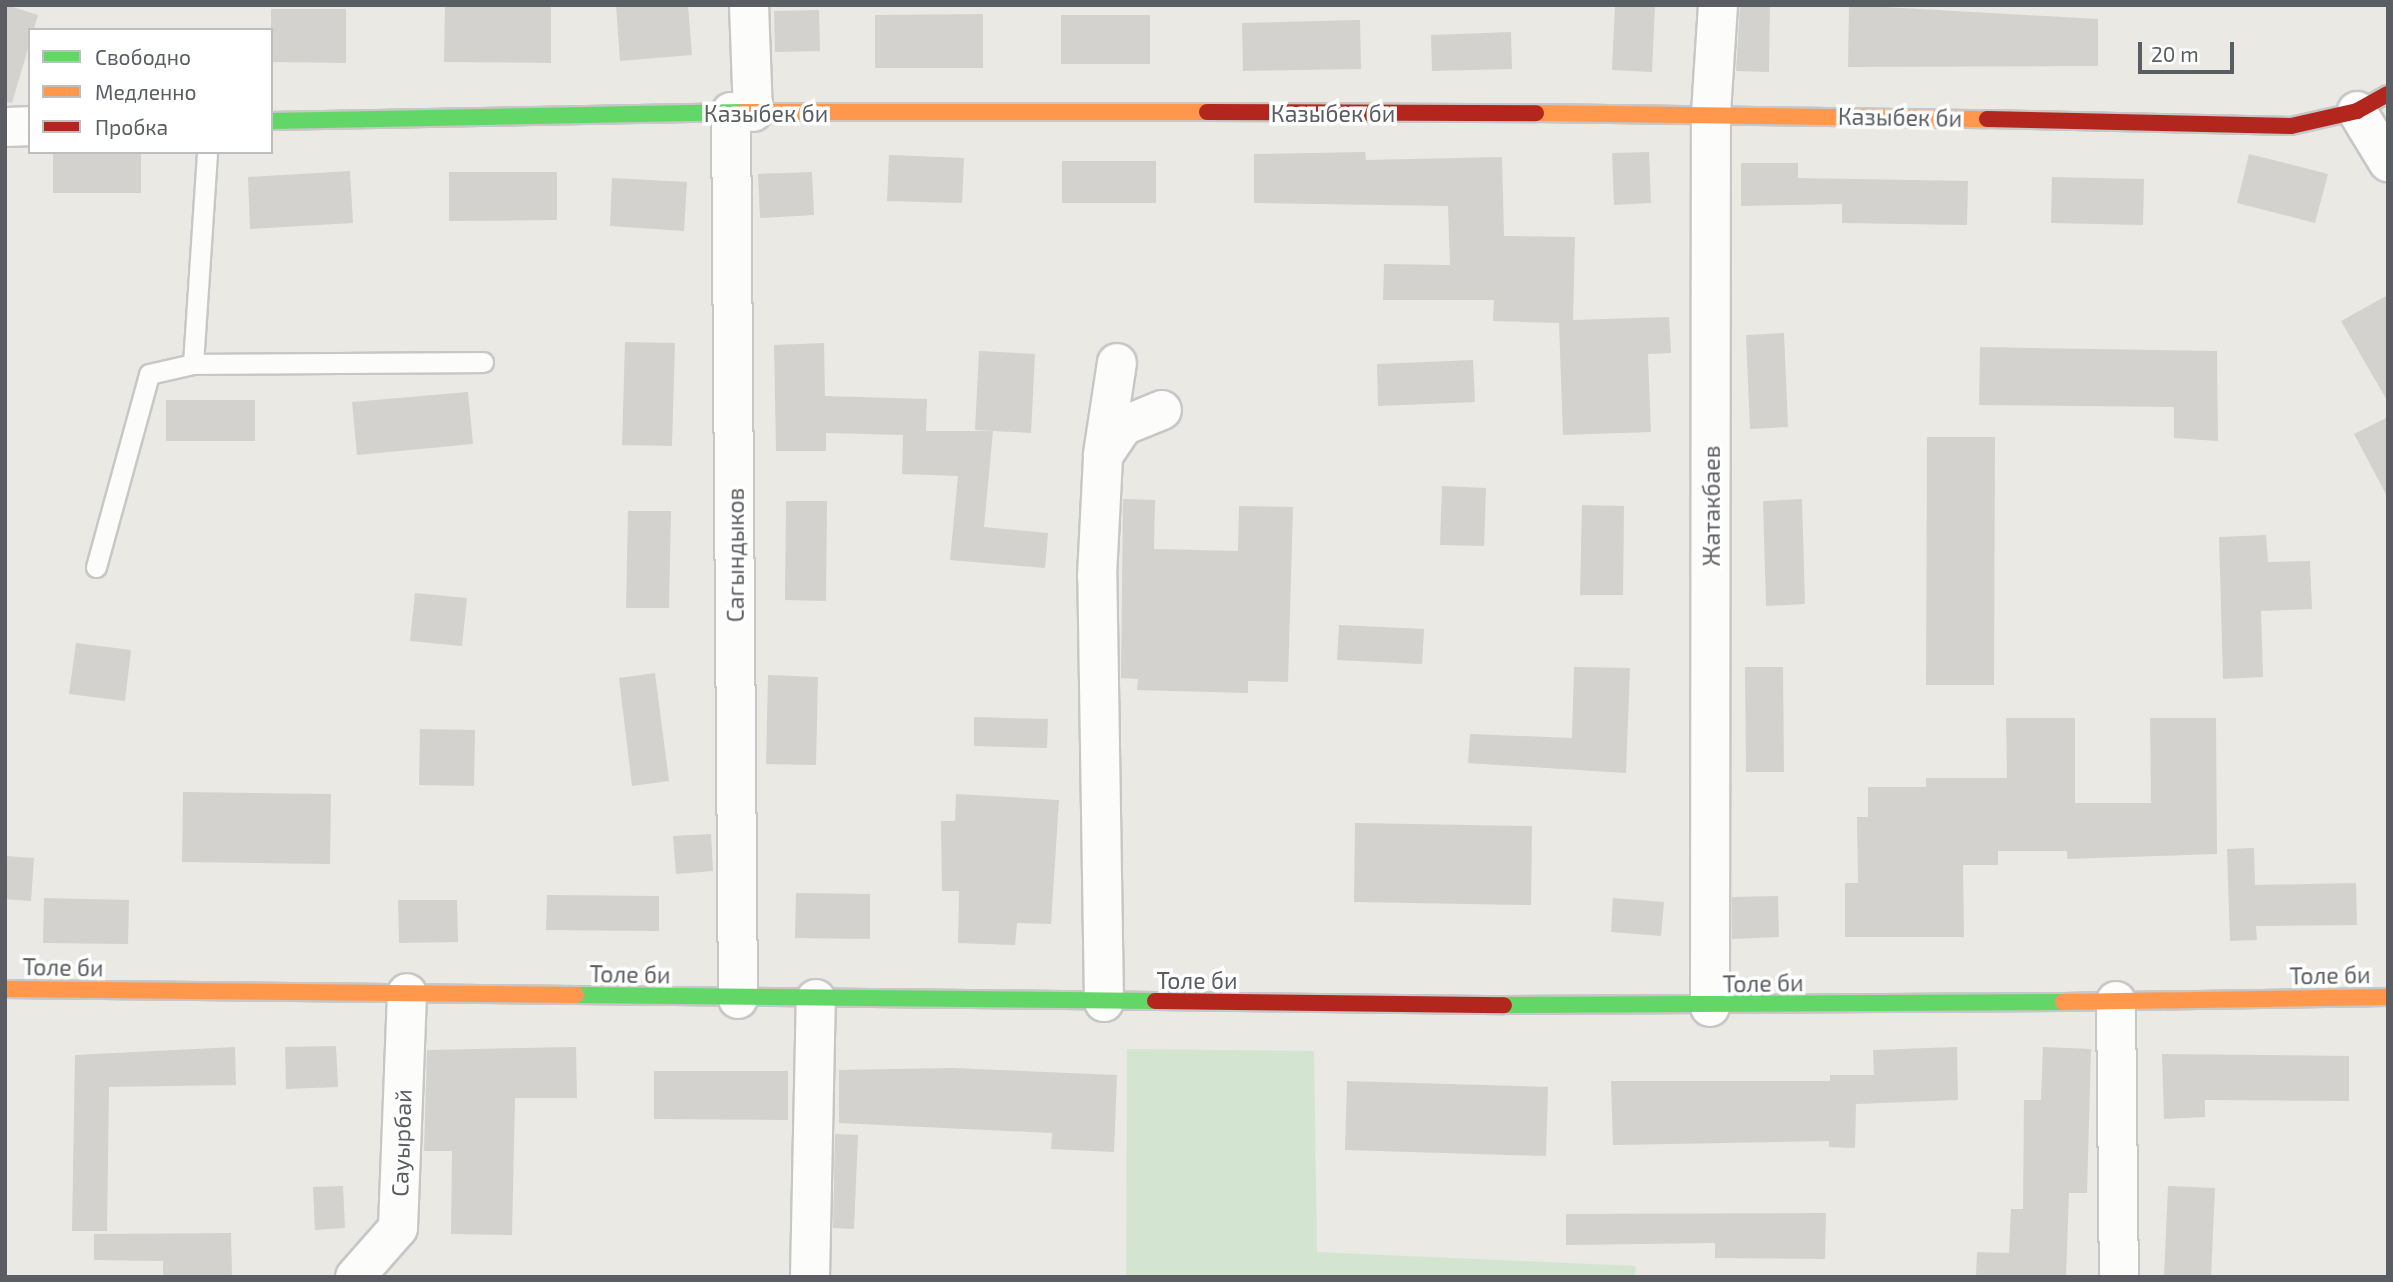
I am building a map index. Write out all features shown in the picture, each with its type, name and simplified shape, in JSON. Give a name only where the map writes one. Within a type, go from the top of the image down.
[{"type":"main road","name":"Казыбек би","points":[[273,121],[742,112],[1711,113],[2291,127],[2372,102]]},
{"type":"main road","name":"Толе би","points":[[5,989],[738,999],[1710,1007],[2388,997]]},
{"type":"street","name":"Сагындыков","points":[[738,999],[742,112],[749,5]]},
{"type":"street","name":"Жатакбаев","points":[[1710,1007],[1711,113],[1718,5]]},
{"type":"street","points":[[2372,102],[2388,162]]},
{"type":"street","points":[[5,127],[28,126]]},
{"type":"street","points":[[1104,1002],[1097,576],[1103,456],[1117,363]]},
{"type":"street","points":[[1103,456],[1123,426],[1162,410]]},
{"type":"street","name":"Сауырбай","points":[[355,1277],[398,1228],[407,993]]},
{"type":"street","points":[[810,1277],[817,999]]},
{"type":"street","points":[[2116,1001],[2119,1277]]},
{"type":"lane","points":[[193,364],[208,154]]},
{"type":"lane","points":[[96,567],[149,374],[193,364],[483,362]]},
{"type":"green space","points":[[1127,1049],[1314,1051],[1317,1252],[1636,1266],[1635,1277],[1126,1277]]},
{"type":"building","points":[[7,5],[38,15],[34,28],[28,28],[28,49],[12,103],[5,102]]},
{"type":"building","points":[[445,5],[551,6],[551,63],[444,62]]},
{"type":"building","points":[[616,5],[688,5],[692,55],[620,61]]},
{"type":"building","points":[[1615,5],[1655,5],[1652,72],[1612,70]]},
{"type":"building","points":[[1740,5],[1770,5],[1769,72],[1736,71]]},
{"type":"building","points":[[1849,5],[2098,19],[2098,66],[1848,67]]},
{"type":"building","points":[[271,9],[346,9],[346,63],[273,62]]},
{"type":"building","points":[[819,10],[820,51],[775,52],[774,11]]},
{"type":"building","points":[[983,14],[983,68],[875,68],[875,15]]},
{"type":"building","points":[[1061,15],[1150,15],[1150,64],[1061,64]]},
{"type":"building","points":[[1360,20],[1361,69],[1243,71],[1242,23]]},
{"type":"building","points":[[1511,32],[1512,69],[1432,71],[1431,35]]},
{"type":"building","points":[[1365,152],[1366,160],[1502,157],[1504,236],[1575,237],[1573,320],[1669,317],[1671,353],[1648,354],[1651,432],[1563,435],[1559,323],[1493,321],[1494,300],[1383,300],[1384,264],[1450,265],[1448,206],[1254,203],[1254,154]]},
{"type":"building","points":[[1649,152],[1651,203],[1614,205],[1612,153]]},
{"type":"building","points":[[53,154],[141,154],[141,193],[53,193]]},
{"type":"building","points":[[2249,154],[2328,174],[2315,223],[2237,203]]},
{"type":"building","points":[[889,155],[964,158],[962,203],[887,201]]},
{"type":"building","points":[[1062,161],[1156,161],[1156,203],[1062,203]]},
{"type":"building","points":[[1741,163],[1798,163],[1798,178],[1968,181],[1967,225],[1842,223],[1842,204],[1741,206]]},
{"type":"building","points":[[350,171],[353,223],[250,229],[248,177]]},
{"type":"building","points":[[449,172],[557,172],[557,220],[449,221]]},
{"type":"building","points":[[812,172],[814,215],[760,218],[758,174]]},
{"type":"building","points":[[2052,177],[2144,179],[2143,225],[2051,223]]},
{"type":"building","points":[[612,178],[687,182],[684,231],[610,226]]},
{"type":"building","points":[[2388,295],[2388,402],[2341,321]]},
{"type":"building","points":[[1784,333],[1788,427],[1750,429],[1746,335]]},
{"type":"building","points":[[625,342],[675,343],[672,446],[622,445]]},
{"type":"building","points":[[824,343],[825,396],[927,399],[926,431],[993,431],[984,527],[1048,533],[1045,568],[950,560],[958,476],[902,474],[903,435],[826,433],[826,451],[776,451],[774,345]]},
{"type":"building","points":[[1980,347],[2217,351],[2218,441],[2174,438],[2174,407],[1979,405]]},
{"type":"building","points":[[979,351],[1035,354],[1031,433],[975,430]]},
{"type":"building","points":[[1473,360],[1475,402],[1378,406],[1377,364]]},
{"type":"building","points":[[468,392],[473,444],[357,455],[352,402]]},
{"type":"building","points":[[166,400],[255,400],[255,441],[166,441]]},
{"type":"building","points":[[2388,417],[2388,498],[2354,434]]},
{"type":"building","points":[[1927,437],[1995,437],[1994,685],[1926,685]]},
{"type":"building","points":[[1442,486],[1486,488],[1484,546],[1440,545]]},
{"type":"building","points":[[1123,499],[1155,500],[1154,549],[1238,551],[1239,506],[1293,507],[1288,682],[1248,681],[1248,693],[1137,690],[1138,679],[1121,678]]},
{"type":"building","points":[[1802,499],[1805,604],[1766,606],[1763,501]]},
{"type":"building","points":[[786,501],[827,501],[826,601],[785,600]]},
{"type":"building","points":[[1582,505],[1624,506],[1623,595],[1580,595]]},
{"type":"building","points":[[628,511],[671,511],[669,608],[626,608]]},
{"type":"building","points":[[2266,535],[2268,562],[2310,561],[2312,609],[2261,611],[2263,677],[2223,679],[2219,537]]},
{"type":"building","points":[[415,593],[467,598],[462,646],[410,641]]},
{"type":"building","points":[[1339,625],[1424,629],[1422,664],[1337,660]]},
{"type":"building","points":[[76,643],[131,650],[125,701],[69,694]]},
{"type":"building","points":[[1574,667],[1630,668],[1626,773],[1468,763],[1470,734],[1572,738]]},
{"type":"building","points":[[1745,667],[1783,667],[1784,772],[1746,772]]},
{"type":"building","points":[[655,673],[669,781],[632,786],[619,678]]},
{"type":"building","points":[[768,675],[818,677],[816,765],[766,764]]},
{"type":"building","points":[[974,717],[1048,719],[1047,748],[974,746]]},
{"type":"building","points":[[2006,718],[2075,718],[2075,803],[2151,803],[2150,718],[2216,718],[2217,854],[2067,859],[2067,851],[1998,851],[1998,865],[1963,865],[1964,937],[1845,937],[1845,883],[1858,883],[1857,817],[1868,817],[1868,787],[1926,787],[1926,778],[2007,778]]},
{"type":"building","points":[[420,729],[475,730],[474,786],[419,785]]},
{"type":"building","points":[[183,792],[331,794],[330,864],[182,862]]},
{"type":"building","points":[[956,794],[1059,800],[1051,924],[1017,923],[1015,945],[958,943],[959,891],[942,891],[941,821],[955,821]]},
{"type":"building","points":[[1355,823],[1532,826],[1531,905],[1354,902]]},
{"type":"building","points":[[711,834],[713,871],[676,874],[673,836]]},
{"type":"building","points":[[2254,848],[2255,885],[2356,883],[2357,925],[2256,926],[2257,940],[2230,941],[2227,849]]},
{"type":"building","points":[[5,856],[34,858],[31,901],[5,899]]},
{"type":"building","points":[[796,893],[870,894],[870,939],[795,938]]},
{"type":"building","points":[[547,895],[659,896],[659,931],[546,930]]},
{"type":"building","points":[[1778,896],[1779,937],[1732,939],[1732,897]]},
{"type":"building","points":[[44,898],[129,900],[128,944],[43,943]]},
{"type":"building","points":[[1613,898],[1664,902],[1661,936],[1611,932]]},
{"type":"building","points":[[398,900],[457,900],[458,942],[399,943]]},
{"type":"building","points":[[336,1046],[338,1087],[286,1089],[285,1047]]},
{"type":"building","points":[[235,1047],[236,1085],[109,1087],[107,1231],[72,1231],[75,1055]]},
{"type":"building","points":[[576,1047],[577,1098],[515,1098],[512,1235],[451,1234],[452,1151],[424,1151],[427,1050]]},
{"type":"building","points":[[1957,1047],[1958,1100],[1856,1104],[1855,1148],[1829,1147],[1829,1141],[1613,1145],[1611,1081],[1830,1081],[1830,1075],[1874,1075],[1873,1050]]},
{"type":"building","points":[[2043,1047],[2091,1049],[2087,1193],[2069,1193],[2066,1277],[1976,1277],[1977,1252],[2009,1253],[2011,1209],[2023,1209],[2024,1100],[2041,1100]]},
{"type":"building","points":[[2162,1054],[2349,1056],[2349,1101],[2205,1100],[2205,1117],[2164,1119]]},
{"type":"building","points":[[952,1068],[1117,1075],[1114,1152],[1051,1149],[1052,1133],[839,1123],[839,1070]]},
{"type":"building","points":[[654,1071],[788,1071],[788,1120],[654,1119]]},
{"type":"building","points":[[1347,1081],[1548,1087],[1546,1156],[1345,1150]]},
{"type":"building","points":[[835,1134],[858,1135],[854,1229],[833,1228]]},
{"type":"building","points":[[343,1186],[345,1228],[315,1230],[313,1187]]},
{"type":"building","points":[[2168,1186],[2215,1188],[2211,1277],[2164,1277]]},
{"type":"building","points":[[1826,1213],[1825,1259],[1715,1258],[1715,1243],[1566,1245],[1566,1214]]},
{"type":"building","points":[[231,1233],[232,1277],[163,1277],[163,1261],[94,1260],[94,1234]]},
{"type":"traffic: fast","points":[[273,121],[743,112]]},
{"type":"traffic: fast","points":[[576,995],[1155,1001]]},
{"type":"traffic: fast","points":[[1504,1005],[2063,1002]]},
{"type":"traffic: slow","points":[[743,112],[1207,112]]},
{"type":"traffic: slow","points":[[1536,113],[1987,119]]},
{"type":"traffic: slow","points":[[5,989],[576,995]]},
{"type":"traffic: slow","points":[[2063,1002],[2388,997]]},
{"type":"traffic: jam","points":[[1987,119],[2291,126],[2357,111],[2388,94]]},
{"type":"traffic: jam","points":[[1207,112],[1536,113]]},
{"type":"traffic: jam","points":[[1155,1001],[1504,1005]]}]
